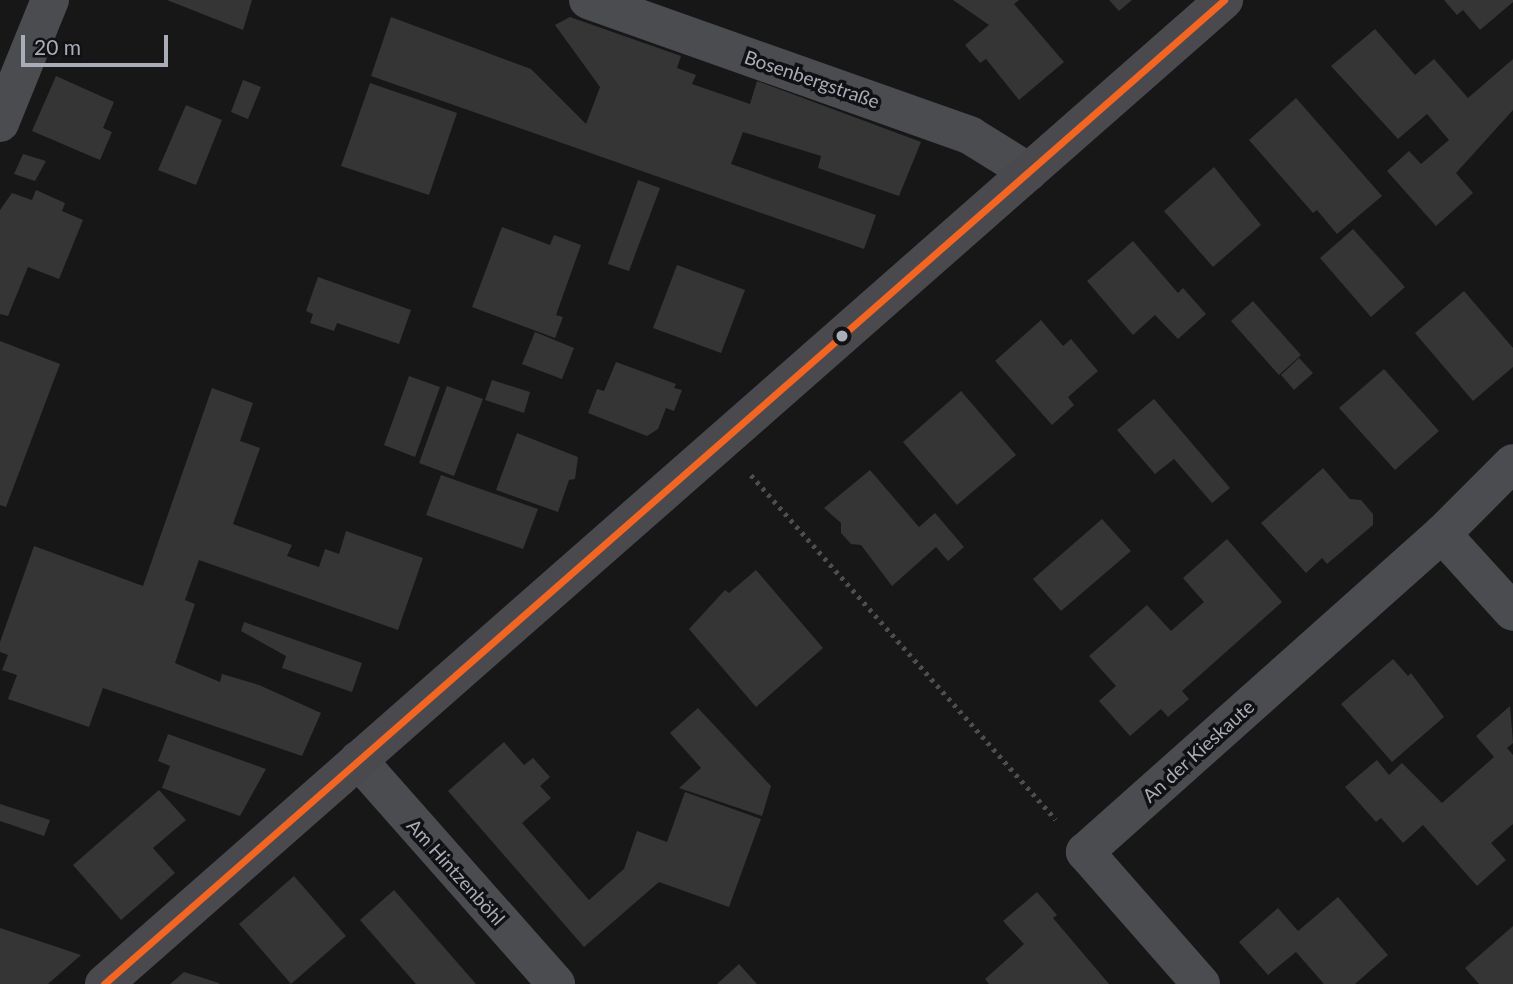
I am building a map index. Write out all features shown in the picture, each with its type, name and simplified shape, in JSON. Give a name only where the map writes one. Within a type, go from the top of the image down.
[{"type":"street","points":[[0,123],[50,0]]},
{"type":"street","name":"Bosenbergstraße","points":[[588,0],[971,136],[1029,172]]},
{"type":"street","points":[[104,984],[1224,0]]},
{"type":"street","name":"An der Kieskaute","points":[[1085,852],[1442,534],[1513,463]]},
{"type":"street","points":[[1442,534],[1513,612]]},
{"type":"street","name":"Am Hintzenböhl","points":[[358,760],[556,984]]},
{"type":"street","points":[[1085,852],[1201,984]]},
{"type":"path","points":[[721,441],[1085,852]]},
{"type":"building","points":[[167,0],[252,0],[243,30]]},
{"type":"building","points":[[953,0],[1019,0],[1014,4],[1064,62],[1019,100],[986,59],[980,63],[965,45],[989,25]]},
{"type":"building","points":[[1109,0],[1132,0],[1119,11]]},
{"type":"building","points":[[1444,0],[1513,2],[1480,30],[1463,10],[1457,15]]},
{"type":"building","points":[[391,17],[531,69],[586,124],[600,87],[555,25],[570,17],[681,56],[677,68],[696,75],[692,84],[750,104],[757,81],[921,142],[899,196],[818,168],[821,156],[743,132],[731,164],[876,215],[864,249],[371,76]]},
{"type":"building","points":[[1375,29],[1415,75],[1434,59],[1468,98],[1513,59],[1513,110],[1456,173],[1473,193],[1436,226],[1387,171],[1409,151],[1421,164],[1449,140],[1427,114],[1398,139],[1331,66]]},
{"type":"building","points":[[56,76],[114,102],[103,128],[112,132],[100,160],[32,131]]},
{"type":"building","points":[[243,80],[261,87],[248,119],[231,112]]},
{"type":"building","points":[[370,83],[457,113],[429,195],[341,166]]},
{"type":"building","points":[[1296,98],[1382,196],[1337,234],[1317,210],[1313,213],[1249,140]]},
{"type":"building","points":[[186,105],[222,120],[196,185],[158,170]]},
{"type":"building","points":[[23,154],[46,161],[35,181],[14,174]]},
{"type":"building","points":[[1214,167],[1261,225],[1213,267],[1164,211]]},
{"type":"building","points":[[638,180],[660,188],[629,271],[608,264]]},
{"type":"building","points":[[36,190],[65,203],[62,211],[83,220],[59,279],[28,267],[8,316],[0,314],[0,210],[12,193],[32,200]]},
{"type":"building","points":[[502,227],[550,245],[554,235],[581,245],[556,315],[563,317],[555,338],[472,307]]},
{"type":"building","points":[[1353,229],[1405,287],[1371,317],[1320,258]]},
{"type":"building","points":[[1133,241],[1178,293],[1183,288],[1206,314],[1178,339],[1155,315],[1133,335],[1087,281]]},
{"type":"building","points":[[677,265],[745,290],[721,353],[653,328]]},
{"type":"building","points":[[318,277],[411,310],[399,344],[337,323],[334,331],[310,323],[313,314],[306,311]]},
{"type":"building","points":[[1464,291],[1513,348],[1513,367],[1473,401],[1415,333]]},
{"type":"building","points":[[1253,301],[1301,355],[1279,375],[1231,321]]},
{"type":"building","points":[[1041,320],[1063,346],[1071,339],[1098,371],[1068,397],[1074,405],[1052,425],[995,361]]},
{"type":"building","points":[[535,332],[574,348],[562,379],[522,364]]},
{"type":"building","points":[[0,341],[60,364],[6,507],[0,505]]},
{"type":"building","points":[[1299,358],[1313,373],[1294,390],[1281,375]]},
{"type":"building","points":[[616,362],[676,384],[674,388],[682,390],[674,411],[666,408],[658,429],[647,436],[588,413],[597,389],[604,391]]},
{"type":"building","points":[[1384,369],[1439,431],[1395,470],[1339,408]]},
{"type":"building","points":[[409,376],[440,387],[415,457],[384,445]]},
{"type":"building","points":[[492,380],[530,392],[524,413],[485,400]]},
{"type":"building","points":[[447,386],[483,399],[454,476],[419,463]]},
{"type":"building","points":[[212,388],[253,403],[240,441],[260,448],[233,524],[292,545],[287,556],[319,567],[325,549],[339,554],[346,531],[423,558],[398,630],[199,560],[185,600],[195,604],[175,663],[220,682],[222,674],[259,685],[321,713],[302,756],[103,688],[89,727],[8,699],[17,675],[2,670],[8,655],[0,652],[0,642],[34,546],[143,586]]},
{"type":"building","points":[[961,391],[1016,455],[957,505],[903,442]]},
{"type":"building","points":[[1154,399],[1230,488],[1212,503],[1174,459],[1155,474],[1117,430]]},
{"type":"building","points":[[517,433],[578,457],[575,479],[569,480],[558,512],[496,490]]},
{"type":"building","points":[[1323,468],[1350,499],[1361,500],[1373,514],[1373,525],[1327,564],[1322,558],[1306,573],[1261,523]]},
{"type":"building","points":[[870,470],[919,527],[935,513],[964,547],[948,561],[936,547],[892,586],[861,545],[851,544],[841,533],[841,523],[824,508]]},
{"type":"building","points":[[441,475],[538,509],[523,549],[426,515]]},
{"type":"building","points":[[1102,519],[1131,551],[1061,611],[1033,579]]},
{"type":"building","points":[[1227,539],[1282,602],[1182,691],[1189,699],[1168,717],[1161,709],[1130,736],[1099,701],[1116,686],[1089,656],[1147,605],[1171,631],[1204,602],[1183,578]]},
{"type":"building","points":[[756,570],[823,648],[756,707],[689,629],[725,590],[729,593]]},
{"type":"building","points":[[244,622],[362,663],[352,692],[282,668],[286,656],[241,631]]},
{"type":"building","points":[[1393,659],[1408,676],[1411,673],[1444,717],[1392,762],[1341,704]]},
{"type":"building","points":[[1510,706],[1513,743],[1507,748],[1513,755],[1513,824],[1491,843],[1506,860],[1477,886],[1423,825],[1403,843],[1381,818],[1376,822],[1345,787],[1377,760],[1389,775],[1402,763],[1442,803],[1494,757],[1476,736]]},
{"type":"building","points":[[698,708],[771,786],[762,816],[679,788],[701,768],[670,733]]},
{"type":"building","points":[[168,734],[266,769],[240,816],[162,788],[170,766],[158,761]]},
{"type":"building","points":[[504,742],[524,765],[533,758],[550,777],[540,786],[551,798],[522,823],[589,900],[624,869],[637,831],[667,842],[685,792],[761,819],[729,907],[659,882],[584,947],[448,791]]},
{"type":"building","points":[[159,790],[186,820],[153,848],[175,873],[121,920],[73,865]]},
{"type":"building","points":[[0,804],[50,820],[44,836],[0,821]]},
{"type":"building","points":[[294,876],[346,936],[291,984],[239,924]]},
{"type":"building","points":[[394,890],[476,984],[416,984],[360,920]]},
{"type":"building","points":[[1037,892],[1057,915],[1053,918],[1109,984],[989,984],[985,979],[1024,944],[1003,921]]},
{"type":"building","points":[[1338,897],[1388,955],[1355,984],[1324,984],[1296,952],[1268,975],[1239,942],[1278,908],[1298,931]]},
{"type":"building","points":[[1513,926],[1513,984],[1479,984],[1465,968]]},
{"type":"building","points":[[0,928],[81,955],[48,984],[0,984]]},
{"type":"building","points":[[739,964],[757,984],[717,984]]},
{"type":"building","points":[[184,972],[219,983],[219,984],[170,984]]},
{"type":"transit line","points":[[104,984],[1224,0]]}]
